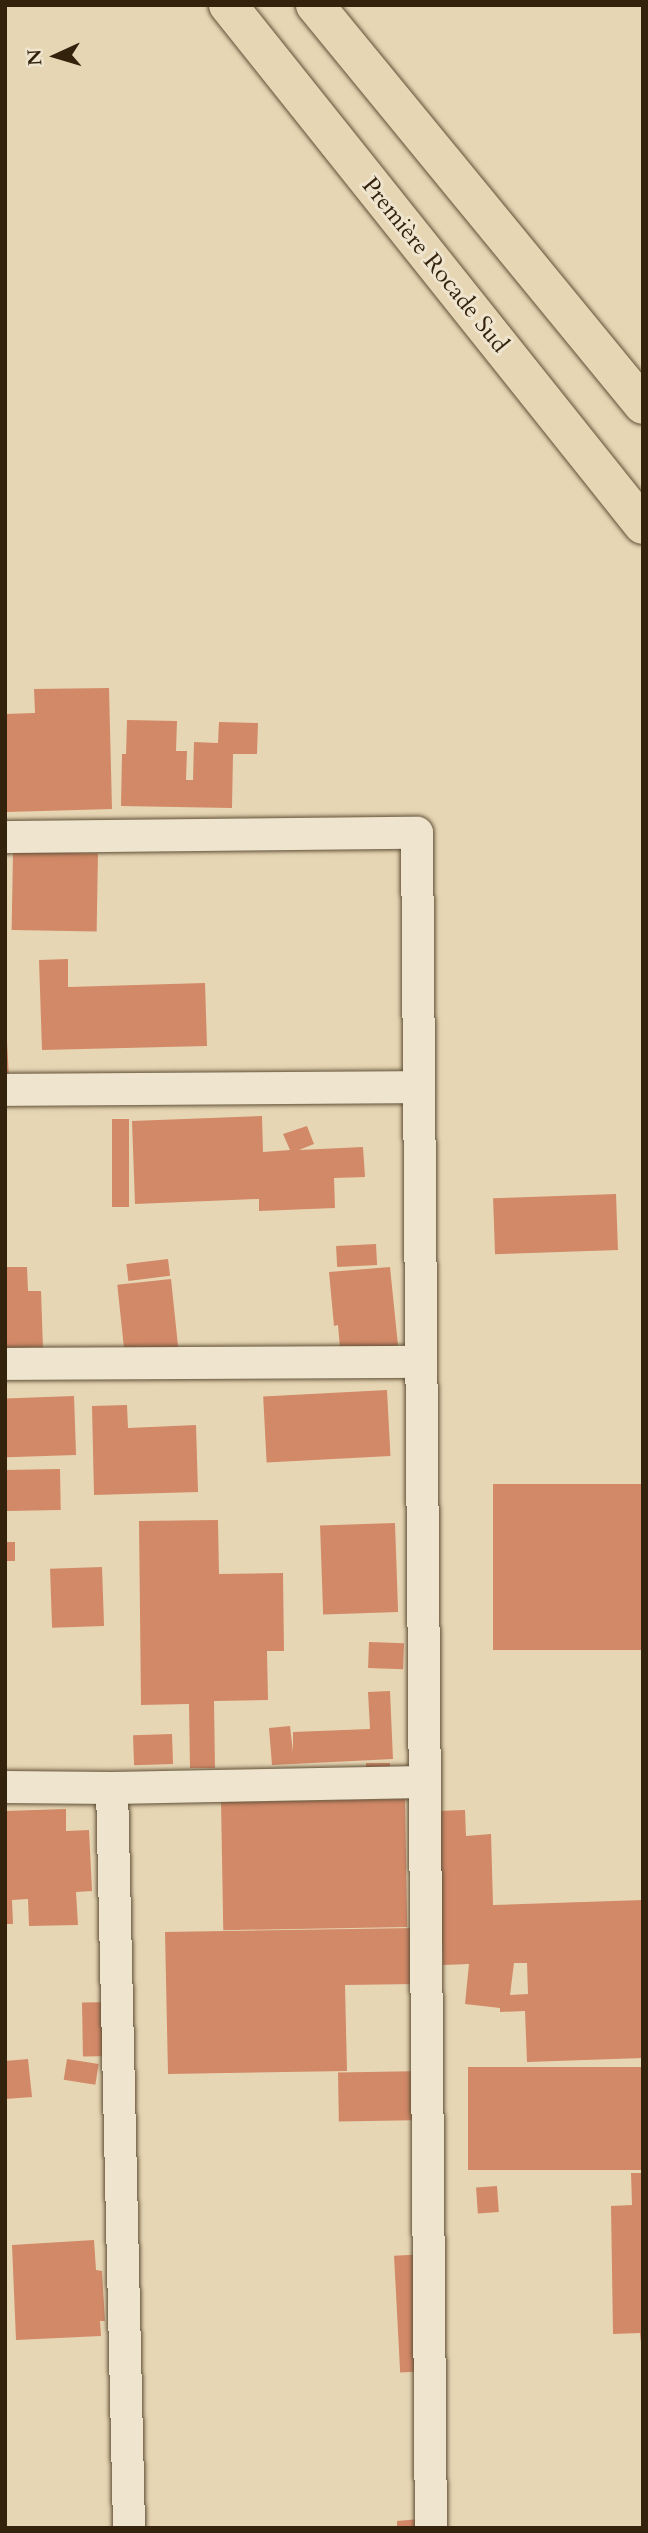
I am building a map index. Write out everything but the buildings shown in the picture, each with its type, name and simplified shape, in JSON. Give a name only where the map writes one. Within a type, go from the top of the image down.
[{"type":"highway","name":"Première Rocade Sud","points":[[228,5],[643,525]]},
{"type":"highway","points":[[315,5],[643,405]]},
{"type":"street","points":[[5,836],[416,833],[431,2528]]},
{"type":"street","points":[[5,1090],[419,1087]]},
{"type":"street","points":[[5,1364],[420,1362]]},
{"type":"street","points":[[5,1787],[112,1788],[423,1782]]},
{"type":"street","points":[[112,1788],[129,2528]]}]
